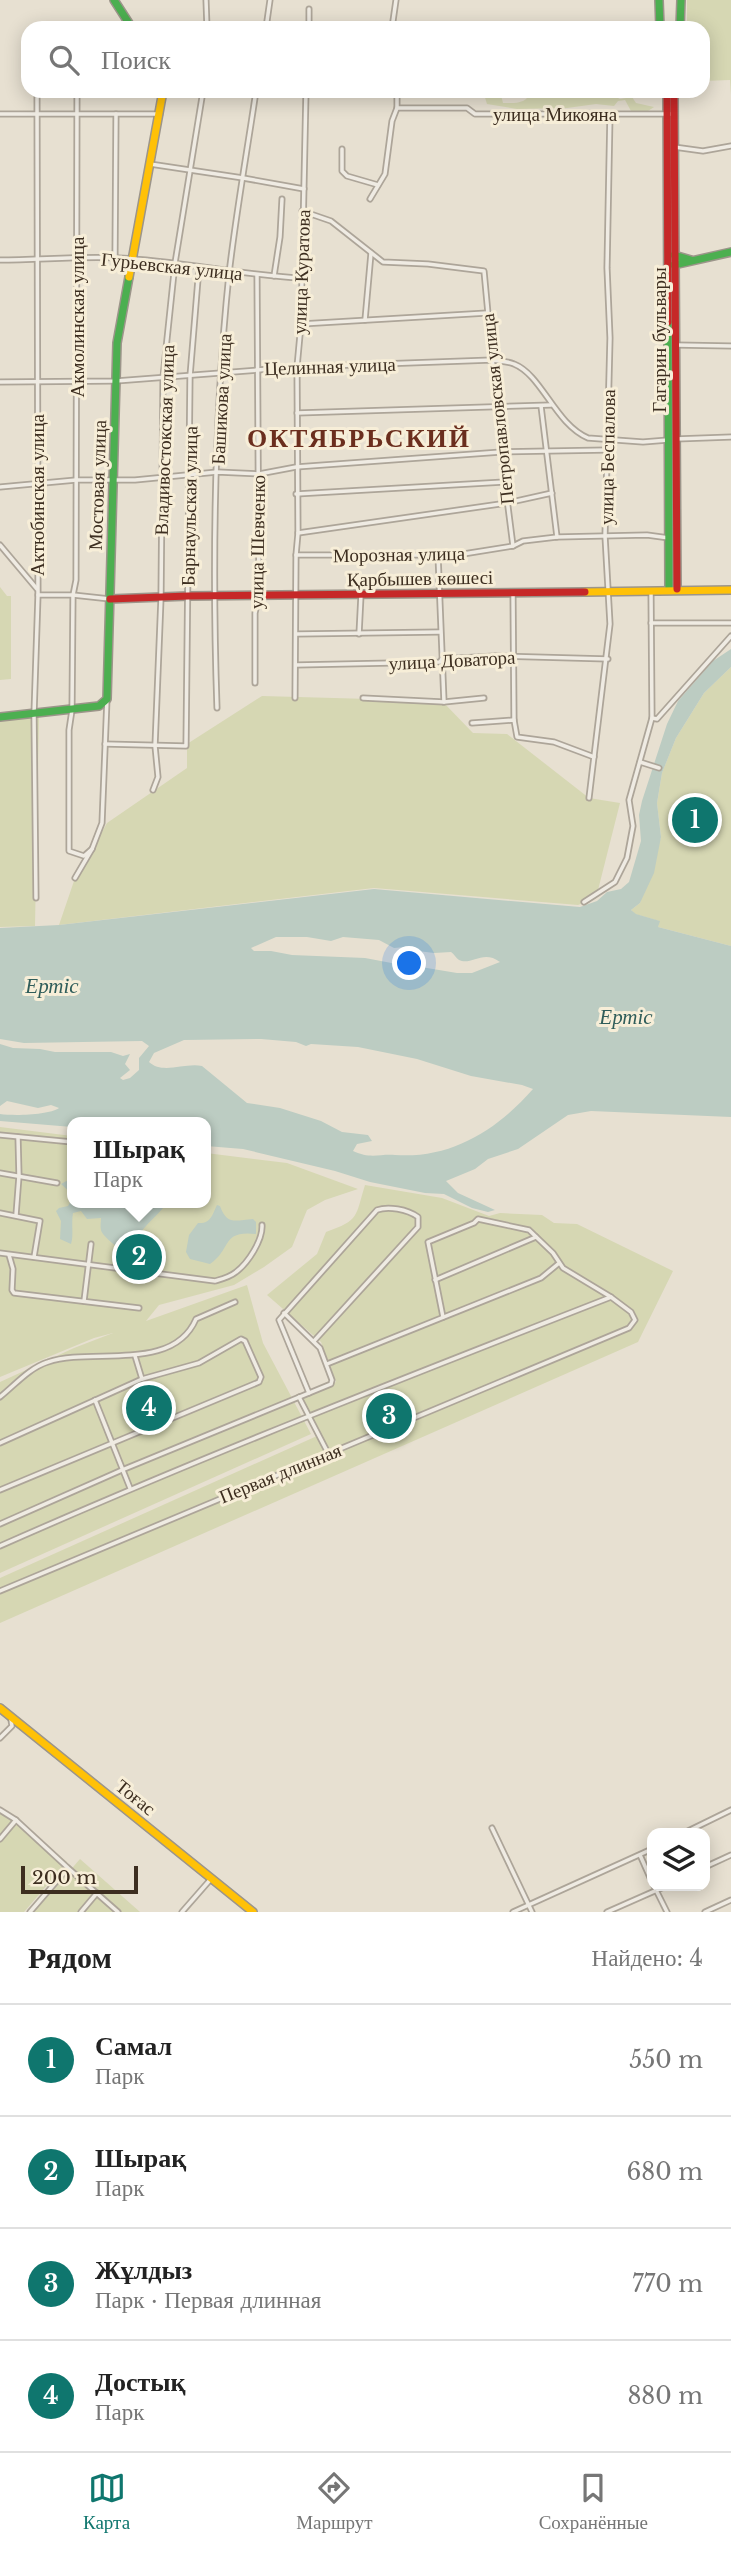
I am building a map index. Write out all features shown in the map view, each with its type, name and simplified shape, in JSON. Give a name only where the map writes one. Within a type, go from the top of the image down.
[{"type":"main road","points":[[114,0],[128,21]]},
{"type":"main road","points":[[660,0],[660,21]]},
{"type":"main road","points":[[680,21],[681,0]]},
{"type":"main road","name":"Мостовая улица","points":[[107,699],[117,343],[162,98]]},
{"type":"main road","name":"Гагарин бульвары","points":[[668,98],[674,146],[674,256],[671,266],[676,345],[669,538],[673,589]]},
{"type":"main road","name":"Гагарин бульвары","points":[[673,98],[673,589]]},
{"type":"main road","points":[[671,266],[731,252]]},
{"type":"main road","points":[[674,256],[695,261]]},
{"type":"main road","name":"Қарбышев көшесі","points":[[110,599],[731,590]]},
{"type":"main road","points":[[0,717],[99,706],[107,699]]},
{"type":"main road","name":"Тоғас","points":[[0,1708],[253,1912]]},
{"type":"street","points":[[206,0],[207,21]]},
{"type":"street","points":[[267,21],[270,0]]},
{"type":"street","points":[[393,21],[396,0]]},
{"type":"street","points":[[309,9],[309,21]]},
{"type":"street","name":"Актюбинская улица","points":[[36,898],[34,714],[38,593],[37,98]]},
{"type":"street","name":"Акмолинская улица","points":[[77,98],[76,580],[73,594],[72,710],[69,730],[69,851],[84,856],[92,849]]},
{"type":"street","name":"Владивостокская улица","points":[[153,790],[158,777],[155,746],[161,598],[160,476],[163,377],[175,264],[202,98]]},
{"type":"street","name":"Башикова улица","points":[[217,708],[215,597],[221,373],[229,272],[255,98]]},
{"type":"street","name":"улица Куратова","points":[[295,698],[297,367],[301,324],[306,98]]},
{"type":"street","points":[[370,199],[384,174],[397,98]]},
{"type":"street","name":"улица Микояна","points":[[397,108],[467,108],[475,114],[671,114]]},
{"type":"street","points":[[0,114],[159,114]]},
{"type":"street","points":[[116,114],[116,258]]},
{"type":"street","name":"улица Беспалова","points":[[589,798],[608,660],[610,624],[605,536],[610,338],[607,268],[610,114]]},
{"type":"street","points":[[674,146],[703,150],[731,146]]},
{"type":"street","points":[[342,149],[342,171],[347,176],[378,185]]},
{"type":"street","points":[[150,164],[304,189]]},
{"type":"street","points":[[274,276],[282,200]]},
{"type":"street","points":[[302,211],[331,221],[371,251],[365,320]]},
{"type":"street","name":"Петропавловская улица","points":[[371,251],[383,262],[484,271],[496,407],[513,546]]},
{"type":"street","name":"Гурьевская улица","points":[[0,260],[133,259],[229,272],[301,278]]},
{"type":"street","name":"Барнаульская улица","points":[[155,746],[186,746],[190,376],[199,267]]},
{"type":"street","name":"улица Шевченко","points":[[255,683],[255,613],[259,596],[257,275]]},
{"type":"street","points":[[301,324],[487,313]]},
{"type":"street","points":[[676,345],[731,346]]},
{"type":"street","points":[[492,360],[512,363],[526,372],[551,405],[581,435],[588,438],[643,442],[731,436]]},
{"type":"street","name":"Целинная улица","points":[[0,382],[116,381],[256,369],[492,360]]},
{"type":"street","points":[[298,413],[551,405]]},
{"type":"street","points":[[541,406],[557,537]]},
{"type":"street","points":[[0,487],[76,480],[135,480],[217,472],[259,474],[296,467],[501,452],[607,450]]},
{"type":"street","points":[[296,494],[504,482]]},
{"type":"street","points":[[298,533],[507,503],[552,493]]},
{"type":"street","name":"Морозная улица","points":[[296,555],[457,555],[557,537],[647,535],[669,538]]},
{"type":"street","points":[[0,545],[38,593],[110,599]]},
{"type":"street","points":[[438,555],[444,702]]},
{"type":"street","points":[[584,902],[615,882],[627,858],[633,826],[629,800],[652,718],[651,590]]},
{"type":"street","points":[[513,593],[516,657],[514,720],[517,737],[554,742],[594,757]]},
{"type":"street","points":[[359,634],[361,594]]},
{"type":"street","points":[[651,623],[731,623]]},
{"type":"street","points":[[297,634],[440,632]]},
{"type":"street","points":[[652,718],[657,719],[731,636]]},
{"type":"street","name":"улица Доватора","points":[[296,665],[440,662],[442,659],[516,657],[608,660]]},
{"type":"street","points":[[363,698],[444,702],[484,698]]},
{"type":"street","name":"Мостовая улица","points":[[75,878],[92,849],[102,823],[107,699]]},
{"type":"street","points":[[472,723],[514,720]]},
{"type":"street","points":[[105,744],[155,746]]},
{"type":"street","points":[[640,762],[659,768]]},
{"type":"street","points":[[0,1135],[67,1142]]},
{"type":"street","points":[[16,1215],[18,1137]]},
{"type":"street","points":[[0,1173],[57,1183]]},
{"type":"street","points":[[309,1393],[279,1324],[284,1313],[377,1210],[397,1209],[418,1217],[418,1227],[314,1341]]},
{"type":"street","points":[[0,1213],[40,1221],[34,1258]]},
{"type":"street","points":[[443,1317],[428,1242],[478,1219],[529,1230],[553,1252],[558,1265],[611,1297]]},
{"type":"street","points":[[0,1253],[215,1281],[235,1273],[246,1260],[262,1234],[262,1225]]},
{"type":"street","points":[[435,1280],[537,1237]]},
{"type":"street","points":[[84,1302],[91,1244]]},
{"type":"street","points":[[9,1255],[13,1269],[14,1293],[139,1308]]},
{"type":"street","points":[[327,1364],[541,1278],[558,1265]]},
{"type":"street","points":[[0,1546],[130,1488],[611,1297]]},
{"type":"street","name":"Первая длинная","points":[[0,1591],[629,1328],[635,1320],[631,1312],[611,1297]]},
{"type":"street","points":[[0,1397],[30,1371],[45,1362],[71,1356],[135,1356],[172,1344],[190,1332],[196,1319],[235,1302]]},
{"type":"street","points":[[0,1524],[122,1470],[331,1384],[327,1364],[314,1341],[284,1313]]},
{"type":"street","points":[[0,1443],[142,1379],[199,1363],[241,1339],[245,1341],[261,1377],[258,1382],[0,1490]]},
{"type":"street","points":[[135,1356],[142,1379]]},
{"type":"street","points":[[299,1397],[328,1453]]},
{"type":"street","points":[[95,1400],[130,1488]]},
{"type":"street","points":[[0,1738],[12,1726],[8,1715]]},
{"type":"street","points":[[0,1810],[16,1819],[118,1912]]},
{"type":"street","points":[[694,1828],[731,1810]]},
{"type":"street","points":[[0,1839],[16,1819]]},
{"type":"street","points":[[492,1828],[532,1912]]},
{"type":"street","points":[[513,1912],[647,1852]]},
{"type":"street","points":[[710,1864],[731,1854]]},
{"type":"street","points":[[640,1855],[647,1870]]},
{"type":"street","points":[[30,1912],[68,1868]]},
{"type":"street","points":[[182,1912],[212,1878]]},
{"type":"street","points":[[607,1912],[647,1890]]},
{"type":"street","points":[[656,1891],[667,1912]]},
{"type":"street","points":[[81,1912],[97,1893]]},
{"type":"street","points":[[705,1912],[731,1900]]},
{"type":"green space","points":[[687,0],[731,0],[731,95],[730,80],[710,81],[710,21],[687,21]]},
{"type":"green space","points":[[485,98],[502,98],[503,103],[509,103],[527,98],[633,98],[636,103],[654,107],[648,111],[631,111],[625,100],[618,101],[614,106],[596,104],[567,108],[517,109],[487,104]]},
{"type":"green space","points":[[0,587],[7,596],[11,596],[11,679],[0,680]]},
{"type":"green space","points":[[731,667],[731,946],[658,927],[659,921],[635,914],[631,910],[640,903],[661,837],[657,803],[662,773],[676,738],[704,693]]},
{"type":"green space","points":[[262,696],[442,701],[473,733],[507,734],[589,798],[620,803],[596,898],[578,905],[374,888],[59,925],[74,881],[107,823],[187,768],[187,744]]},
{"type":"green space","points":[[39,717],[35,926],[0,927],[0,720]]},
{"type":"green space","points":[[0,1127],[67,1135],[67,1208],[211,1208],[211,1154],[287,1163],[358,1189],[325,1200],[307,1210],[292,1247],[264,1267],[234,1285],[159,1305],[146,1321],[247,1285],[263,1343],[311,1434],[0,1573],[0,1382],[113,1333],[94,1338],[0,1377]]},
{"type":"green space","points":[[365,1185],[442,1198],[489,1216],[500,1213],[542,1215],[554,1223],[577,1224],[673,1271],[638,1342],[0,1623],[0,1578],[317,1436],[299,1397],[336,1382],[321,1342],[267,1295],[317,1254],[326,1232],[351,1220],[357,1211]]},
{"type":"green space","points":[[0,1807],[67,1862],[24,1912],[0,1912]]},
{"type":"green space","points":[[80,1859],[140,1912],[34,1912]]},
{"type":"water","name":"Ертіс","points":[[731,649],[731,667],[704,693],[676,738],[662,773],[657,803],[661,837],[654,873],[640,903],[631,910],[660,921],[658,927],[731,946],[731,1117],[591,1111],[568,1115],[518,1149],[488,1159],[475,1169],[446,1181],[458,1193],[495,1210],[488,1212],[472,1208],[444,1194],[370,1182],[243,1149],[211,1146],[211,1117],[67,1117],[67,1127],[0,1121],[0,1114],[31,1114],[59,1108],[51,1105],[38,1108],[7,1101],[0,1106],[0,1044],[55,1052],[111,1052],[123,1056],[130,1054],[125,1064],[130,1070],[120,1078],[123,1080],[139,1070],[139,1058],[149,1046],[142,1041],[24,1043],[0,1039],[0,928],[59,925],[374,889],[580,907],[597,901],[607,892],[621,889],[629,882],[641,841],[639,815],[642,801],[667,724],[678,701],[713,661]],"holes":[[[276,937],[307,937],[331,941],[343,937],[379,940],[394,948],[405,947],[409,951],[402,965],[365,958],[292,955],[254,951],[251,948]],[[418,951],[451,952],[464,961],[488,957],[500,962],[472,973],[457,973],[415,966],[413,958]],[[261,1039],[296,1042],[306,1046],[358,1047],[417,1059],[471,1076],[533,1089],[488,1129],[454,1147],[416,1155],[374,1156],[353,1151],[357,1144],[372,1141],[368,1135],[342,1132],[321,1121],[280,1108],[247,1103],[202,1066],[161,1068],[149,1062],[154,1053],[184,1040]]]},
{"type":"water","points":[[217,1205],[229,1219],[253,1219],[256,1222],[256,1234],[237,1235],[232,1238],[210,1264],[190,1259],[186,1252],[189,1235],[198,1223],[208,1220]]},
{"type":"water","points":[[59,1208],[162,1208],[137,1238],[134,1252],[125,1255],[102,1233],[101,1218],[87,1219],[81,1211],[73,1213],[71,1244],[60,1239],[61,1221],[56,1211]]},
{"type":"traffic: fast","points":[[114,0],[128,21]]},
{"type":"traffic: fast","points":[[659,0],[660,21]]},
{"type":"traffic: fast","points":[[680,21],[681,0]]},
{"type":"traffic: fast","points":[[674,265],[731,252]]},
{"type":"traffic: fast","points":[[674,255],[691,260]]},
{"type":"traffic: fast","points":[[0,717],[99,706],[107,699],[117,343],[129,277]]},
{"type":"traffic: fast","points":[[668,322],[669,589]]},
{"type":"traffic: slow","points":[[129,277],[162,98]]},
{"type":"traffic: slow","points":[[585,592],[731,590]]},
{"type":"traffic: slow","points":[[0,1708],[253,1912]]},
{"type":"traffic: jam","points":[[667,98],[668,322]]},
{"type":"traffic: jam","points":[[674,98],[677,589]]},
{"type":"traffic: jam","points":[[110,599],[585,592]]},
{"type":"place","name":"Самал","points":[[695,820]]},
{"type":"place","name":"Шырақ","points":[[139,1257]]},
{"type":"place","name":"Достық","points":[[149,1408]]},
{"type":"place","name":"Жұлдыз","points":[[389,1416]]},
{"type":"district","name":"ОКТЯБРЬСКИЙ","points":[[359,438]]}]
